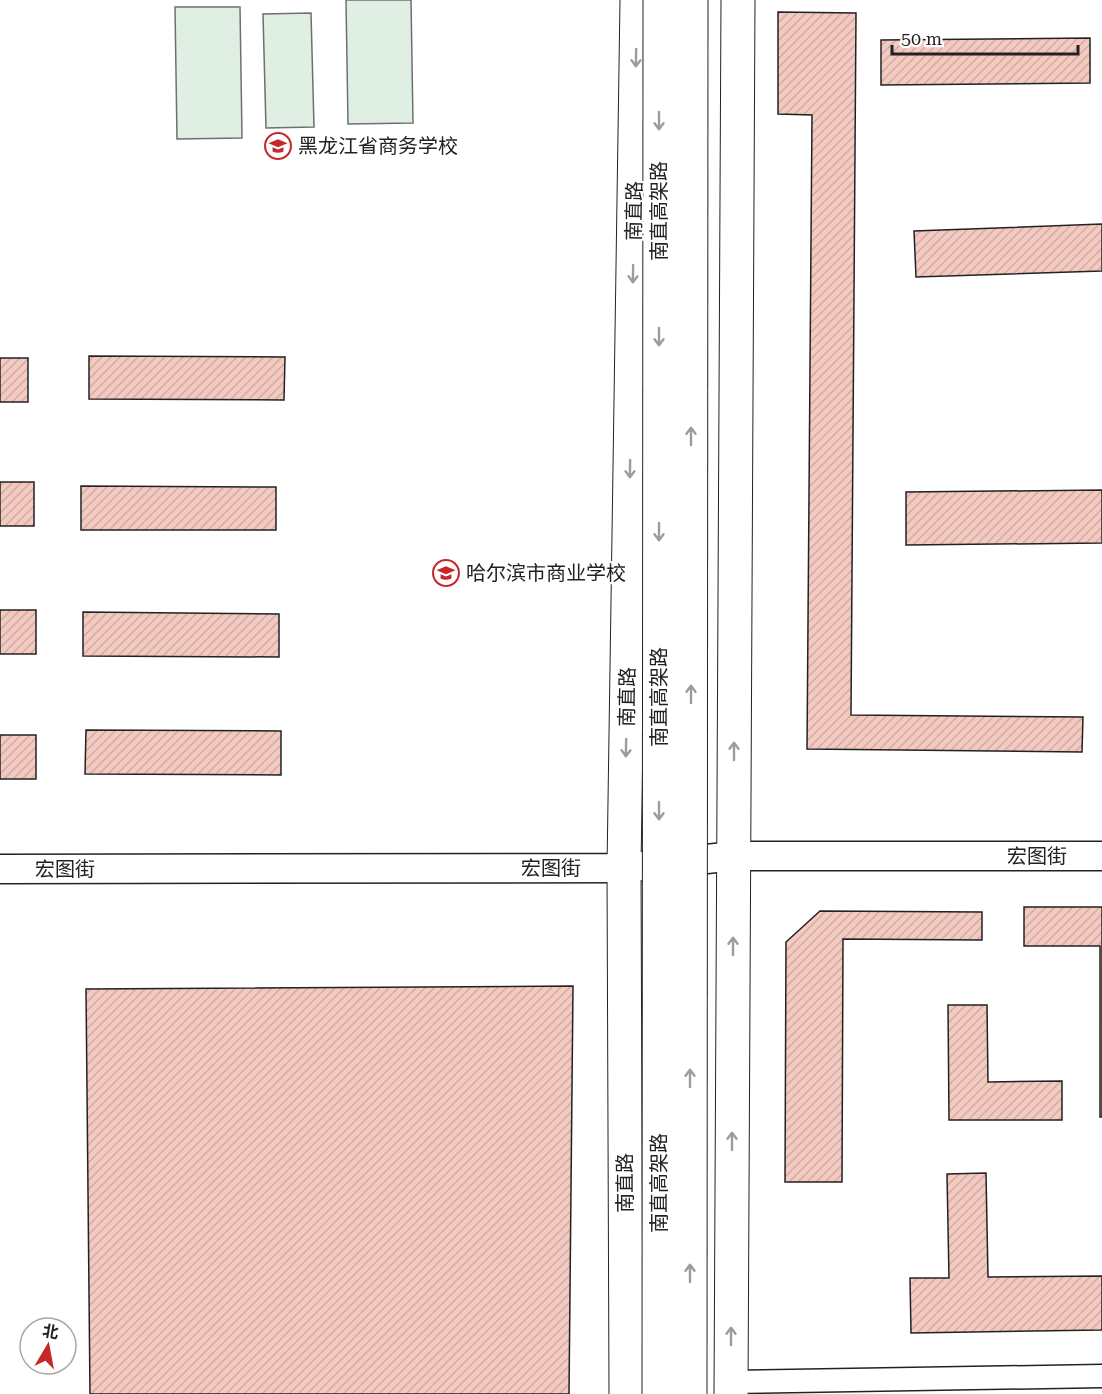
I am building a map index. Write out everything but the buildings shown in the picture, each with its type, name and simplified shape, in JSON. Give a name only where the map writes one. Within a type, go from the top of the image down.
[{"type":"highway","name":"南直路","points":[[626,1394],[624,868],[637,0]]},
{"type":"highway","name":"南直高架路","points":[[658,1394],[660,0]]},
{"type":"highway","name":"南直高架路","points":[[690,1394],[691,0]]},
{"type":"highway","points":[[731,1388],[738,0]]},
{"type":"street","name":"宏图街","points":[[0,869],[624,868],[734,856],[1102,856]]},
{"type":"street","points":[[731,1388],[1102,1376]]},
{"type":"green space","points":[[346,0],[411,0],[413,123],[348,124]]},
{"type":"green space","points":[[175,7],[240,7],[242,138],[177,139]]},
{"type":"green space","points":[[311,13],[314,127],[266,128],[263,14]]},
{"type":"place","name":"黑龙江省商务学校","points":[[278,146]]},
{"type":"place","name":"哈尔滨市商业学校","points":[[446,573]]}]
